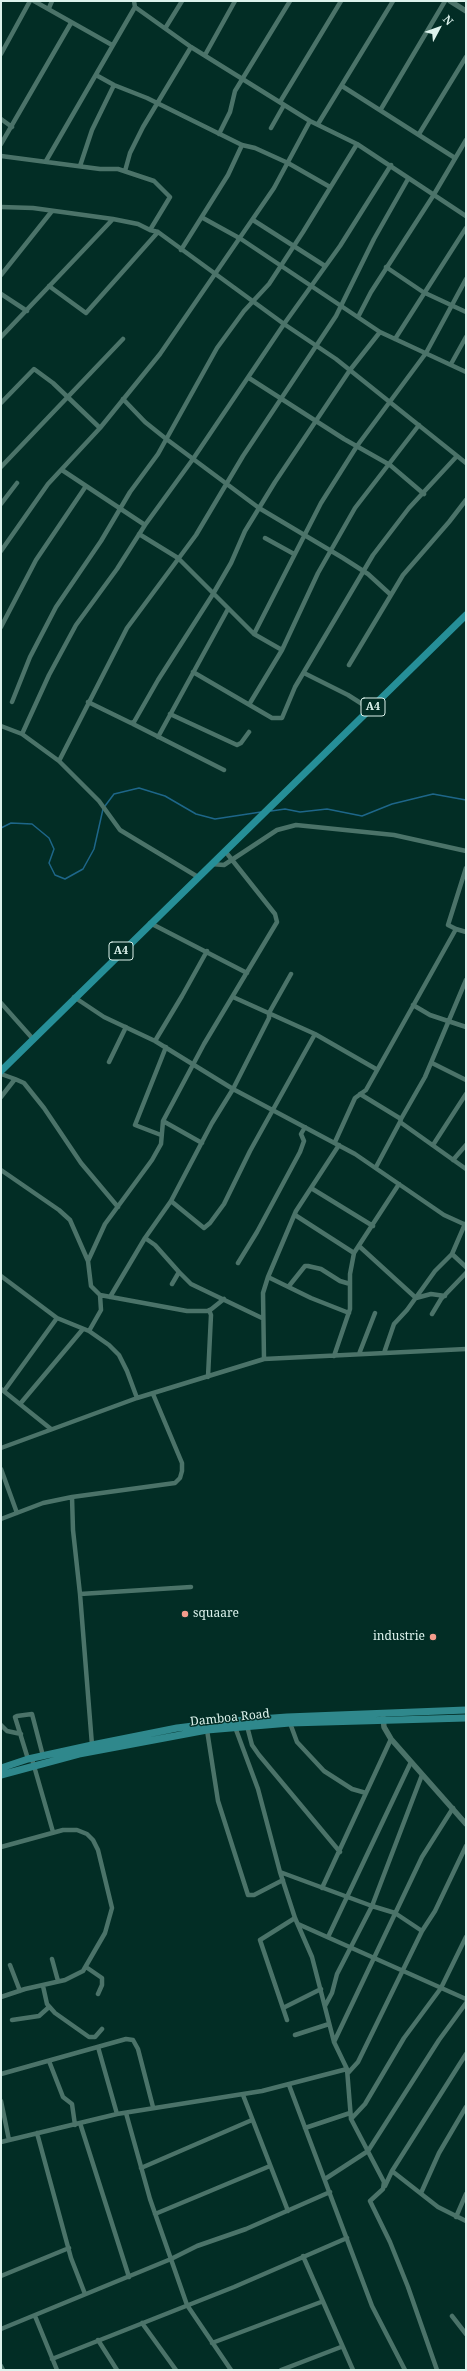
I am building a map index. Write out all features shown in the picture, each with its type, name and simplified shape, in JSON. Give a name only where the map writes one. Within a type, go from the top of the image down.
[{"type":"highway","name":"A4","points":[[1,1070],[466,615]]},
{"type":"main road","name":"Damboa Road","points":[[444,1715],[466,1710]]},
{"type":"main road","name":"Damboa Road","points":[[1,1768],[31,1761],[207,1730],[383,1717],[444,1715],[466,1718]]},
{"type":"main road","name":"Damboa Road","points":[[1,1775],[44,1756],[177,1728],[287,1716],[383,1717]]},
{"type":"street","points":[[1,54],[30,1]]},
{"type":"street","points":[[34,1],[49,8],[71,23],[112,45]]},
{"type":"street","points":[[49,8],[52,1]]},
{"type":"street","points":[[46,161],[135,6],[134,1]]},
{"type":"street","points":[[166,27],[182,1]]},
{"type":"street","points":[[205,55],[235,1]]},
{"type":"street","points":[[219,134],[230,112],[235,92],[290,1]]},
{"type":"street","points":[[271,128],[282,104],[341,1]]},
{"type":"street","points":[[318,124],[393,1]]},
{"type":"street","points":[[381,109],[445,1]]},
{"type":"street","points":[[450,1],[466,11]]},
{"type":"street","points":[[135,6],[192,47],[310,121],[357,144],[433,196],[466,216]]},
{"type":"street","points":[[1,144],[71,23]]},
{"type":"street","points":[[125,171],[130,153],[156,103],[183,64],[192,47]]},
{"type":"street","points":[[419,134],[466,57]]},
{"type":"street","points":[[96,75],[114,85],[156,103],[242,145],[255,148],[288,163],[330,187]]},
{"type":"street","points":[[80,166],[92,130],[114,85]]},
{"type":"street","points":[[342,86],[381,109],[455,158]]},
{"type":"street","points":[[1,119],[12,127]]},
{"type":"street","points":[[1,551],[48,484],[100,428],[160,354],[241,239],[288,163],[310,121]]},
{"type":"street","points":[[358,317],[386,267],[433,196],[466,140]]},
{"type":"street","points":[[12,702],[30,657],[56,607],[122,509],[130,492],[158,454],[165,438],[217,348],[269,284],[357,144]]},
{"type":"street","points":[[181,250],[203,218],[228,175],[242,145]]},
{"type":"street","points":[[1,156],[125,171],[154,181],[170,197],[150,230]]},
{"type":"street","points":[[22,734],[49,675],[76,625],[117,569],[145,525],[249,378],[284,324],[313,286],[391,166]]},
{"type":"street","points":[[59,761],[127,628],[196,535],[226,483],[280,397],[341,307],[374,239],[408,179]]},
{"type":"street","points":[[1,207],[33,208],[113,219],[138,224],[158,232],[350,370],[466,463]]},
{"type":"street","points":[[1,274],[52,211]]},
{"type":"street","points":[[203,218],[241,239],[380,332],[466,372]]},
{"type":"street","points":[[1,337],[113,219]]},
{"type":"street","points":[[253,220],[325,266]]},
{"type":"street","points":[[395,339],[423,292],[466,228]]},
{"type":"street","points":[[49,286],[86,313],[158,232]]},
{"type":"street","points":[[386,267],[423,292],[466,312]]},
{"type":"street","points":[[254,634],[321,504],[357,446],[426,353],[466,279]]},
{"type":"street","points":[[1,294],[27,311]]},
{"type":"street","points":[[132,724],[213,594],[231,563],[244,532],[259,508],[350,370],[380,332]]},
{"type":"street","points":[[451,364],[466,337]]},
{"type":"street","points":[[1,467],[69,398],[123,338]]},
{"type":"street","points":[[1,403],[34,369],[69,398],[100,428]]},
{"type":"street","points":[[249,378],[316,421],[390,465],[424,494]]},
{"type":"street","points":[[123,398],[145,422],[259,508],[363,571],[391,595]]},
{"type":"street","points":[[250,703],[282,650],[292,624],[330,551],[355,508],[390,465],[419,425]]},
{"type":"street","points":[[193,672],[250,703],[272,718],[282,718],[304,673],[363,571],[397,522],[457,456]]},
{"type":"street","points":[[62,470],[145,525]]},
{"type":"street","points":[[1,504],[17,483]]},
{"type":"street","points":[[1,627],[36,560],[86,486]]},
{"type":"street","points":[[349,665],[403,575],[466,500]]},
{"type":"street","points":[[139,534],[178,558],[254,634],[282,650]]},
{"type":"street","points":[[265,538],[294,554]]},
{"type":"street","points":[[158,737],[228,609]]},
{"type":"street","points":[[304,673],[348,695],[370,710]]},
{"type":"street","points":[[88,702],[224,770]]},
{"type":"street","points":[[170,714],[236,745],[241,743],[249,732]]},
{"type":"street","points":[[1,726],[22,734],[59,761],[99,801],[120,830],[198,877]]},
{"type":"street","points":[[211,864],[224,865],[277,830],[296,825],[394,835],[466,851]]},
{"type":"street","points":[[88,1261],[105,1224],[152,1160],[161,1144],[163,1121],[194,1064],[277,922],[275,914],[225,851]]},
{"type":"street","points":[[466,868],[448,925],[466,932]]},
{"type":"street","points":[[150,923],[207,951],[247,973]]},
{"type":"street","points":[[334,1142],[355,1098],[366,1090],[376,1069],[456,929]]},
{"type":"street","points":[[155,1041],[207,951]]},
{"type":"street","points":[[110,1298],[145,1238],[171,1201],[174,1193],[233,1089],[291,974]]},
{"type":"street","points":[[376,1167],[416,1096],[432,1063],[466,980]]},
{"type":"street","points":[[74,997],[104,1017],[166,1047],[233,1089],[334,1142],[376,1167],[444,1215],[466,1224],[452,1254],[435,1271],[416,1298],[394,1324],[384,1353]]},
{"type":"street","points":[[233,997],[316,1034],[376,1069]]},
{"type":"street","points":[[1,1003],[33,1039]]},
{"type":"street","points":[[413,1005],[430,1015],[466,1027]]},
{"type":"street","points":[[109,1062],[126,1027]]},
{"type":"street","points":[[171,1201],[205,1227],[224,1204],[250,1151],[274,1111],[316,1034]]},
{"type":"street","points":[[161,1136],[135,1125],[166,1047]]},
{"type":"street","points":[[432,1063],[466,1080]]},
{"type":"street","points":[[1,1070],[24,1083],[44,1108],[81,1164],[118,1207]]},
{"type":"street","points":[[1,1097],[15,1079]]},
{"type":"street","points":[[360,1094],[401,1121],[466,1169]]},
{"type":"street","points":[[433,1145],[466,1094]]},
{"type":"street","points":[[163,1121],[202,1143]]},
{"type":"street","points":[[238,1263],[257,1232],[300,1152],[304,1141],[301,1134],[305,1127]]},
{"type":"street","points":[[453,1160],[466,1145]]},
{"type":"street","points":[[264,1359],[262,1318],[263,1293],[268,1277],[294,1215],[339,1146]]},
{"type":"street","points":[[1,1170],[59,1210],[70,1220],[88,1261],[91,1286],[100,1295],[187,1311],[209,1310],[224,1299]]},
{"type":"street","points":[[334,1356],[349,1313],[351,1265],[354,1253],[399,1184]]},
{"type":"street","points":[[311,1188],[373,1226]]},
{"type":"street","points":[[294,1215],[354,1253]]},
{"type":"street","points":[[145,1238],[155,1245],[191,1284],[262,1318]]},
{"type":"street","points":[[359,1246],[416,1298]]},
{"type":"street","points":[[452,1254],[466,1267]]},
{"type":"street","points":[[289,1286],[305,1266],[322,1269],[340,1281],[350,1284]]},
{"type":"street","points":[[172,1284],[179,1272]]},
{"type":"street","points":[[432,1314],[445,1296],[466,1273]]},
{"type":"street","points":[[1,1276],[57,1318],[89,1331],[109,1345],[119,1355],[137,1398]]},
{"type":"street","points":[[268,1277],[311,1298],[349,1313]]},
{"type":"street","points":[[416,1298],[431,1294],[445,1296]]},
{"type":"street","points":[[89,1331],[101,1310],[100,1295]]},
{"type":"street","points":[[208,1377],[211,1315],[209,1310]]},
{"type":"street","points":[[359,1354],[375,1313]]},
{"type":"street","points":[[51,1429],[2,1390],[57,1318]]},
{"type":"street","points":[[20,1404],[83,1329]]},
{"type":"street","points":[[1,1448],[137,1398],[264,1359],[466,1349]]},
{"type":"street","points":[[1,1519],[43,1503],[72,1497],[175,1483],[180,1478],[182,1463],[153,1394]]},
{"type":"street","points":[[1,1469],[17,1513]]},
{"type":"street","points":[[72,1497],[73,1530],[80,1594],[92,1745]]},
{"type":"street","points":[[80,1594],[191,1586]]},
{"type":"street","points":[[44,1756],[32,1714],[15,1717],[31,1761],[53,1832]]},
{"type":"street","points":[[383,1717],[384,1727],[391,1740],[466,1824]]},
{"type":"street","points":[[290,1723],[297,1742],[324,1771],[352,1789],[366,1793]]},
{"type":"street","points":[[1,1725],[7,1731],[21,1734]]},
{"type":"street","points":[[247,1726],[252,1745],[259,1755],[340,1852]]},
{"type":"street","points":[[235,1727],[258,1789],[280,1872],[295,1918],[312,1956],[334,2042],[347,2071],[351,2119],[385,2186]]},
{"type":"street","points":[[207,1730],[218,1801],[248,1895],[254,1895],[283,1880]]},
{"type":"street","points":[[322,1888],[391,1740]]},
{"type":"street","points":[[328,1937],[412,1762]]},
{"type":"street","points":[[325,2006],[332,1993],[337,1974],[372,1906],[422,1775]]},
{"type":"street","points":[[334,2042],[422,1857],[453,1808]]},
{"type":"street","points":[[1,1847],[53,1832],[77,1830],[86,1834],[93,1840],[98,1850],[112,1908],[109,1922],[86,1967],[76,1976],[1,1997]]},
{"type":"street","points":[[1,2142],[117,2114],[242,2095],[347,2071],[358,2062],[401,1970],[422,1931],[435,1911],[466,1846]]},
{"type":"street","points":[[280,1872],[395,1913],[422,1931]]},
{"type":"street","points":[[287,2020],[260,1940],[295,1918]]},
{"type":"street","points":[[298,1924],[466,1999]]},
{"type":"street","points":[[351,2119],[366,2104],[404,2038],[441,1988],[459,1955],[466,1937]]},
{"type":"street","points":[[52,1959],[58,1981]]},
{"type":"street","points":[[10,1965],[20,1991]]},
{"type":"street","points":[[86,1967],[102,1978],[102,1985],[98,1994]]},
{"type":"street","points":[[43,1986],[44,1995],[49,2007],[89,2037],[95,2037],[102,2029]]},
{"type":"street","points":[[283,2008],[321,1989]]},
{"type":"street","points":[[325,2179],[368,2151],[439,2040],[466,2003]]},
{"type":"street","points":[[12,2020],[39,2016],[49,2007]]},
{"type":"street","points":[[295,2035],[329,2024]]},
{"type":"street","points":[[1,2074],[126,2038],[136,2043],[153,2108]]},
{"type":"street","points":[[98,2046],[117,2114]]},
{"type":"street","points":[[437,2370],[408,2287],[390,2242],[370,2201],[385,2186],[392,2171],[466,2054]]},
{"type":"street","points":[[49,2061],[63,2097],[72,2104],[77,2124],[129,2277]]},
{"type":"street","points":[[289,2085],[372,2306],[404,2370]]},
{"type":"street","points":[[242,2095],[288,2211]]},
{"type":"street","points":[[1,2101],[9,2140]]},
{"type":"street","points":[[421,2193],[439,2153],[466,2106]]},
{"type":"street","points":[[126,2113],[155,2214],[187,2305],[231,2370]]},
{"type":"street","points":[[305,2128],[350,2113]]},
{"type":"street","points":[[141,2168],[252,2120]]},
{"type":"street","points":[[37,2133],[69,2248],[85,2294]]},
{"type":"street","points":[[155,2214],[270,2166]]},
{"type":"street","points":[[392,2171],[411,2188],[421,2193],[438,2207],[466,2221]]},
{"type":"street","points":[[1,2329],[171,2260],[197,2246],[246,2229],[330,2192]]},
{"type":"street","points":[[456,2217],[466,2194]]},
{"type":"street","points":[[52,2359],[234,2287],[347,2238]]},
{"type":"street","points":[[1,2276],[69,2248]]},
{"type":"street","points":[[303,2256],[341,2347],[353,2370]]},
{"type":"street","points":[[212,2343],[322,2302]]},
{"type":"street","points":[[35,2316],[57,2370]]},
{"type":"street","points":[[452,2316],[466,2334]]},
{"type":"street","points":[[142,2323],[176,2370]]},
{"type":"street","points":[[98,2340],[117,2370]]},
{"type":"street","points":[[281,2370],[341,2347]]},
{"type":"street","points":[[1,2366],[3,2370]]},
{"type":"waterway","points":[[105,806],[114,794],[139,788],[165,796],[196,814],[215,819],[261,812]]},
{"type":"waterway","points":[[271,811],[285,809],[300,812],[327,809],[362,816],[392,804],[433,794],[466,800]]},
{"type":"waterway","points":[[1,828],[11,823],[32,824],[49,838],[54,849],[49,863],[55,875],[65,879],[83,869],[94,849],[103,809]]},
{"type":"place","name":"squaare","points":[[185,1614]]},
{"type":"place","name":"industrie","points":[[433,1637]]}]
